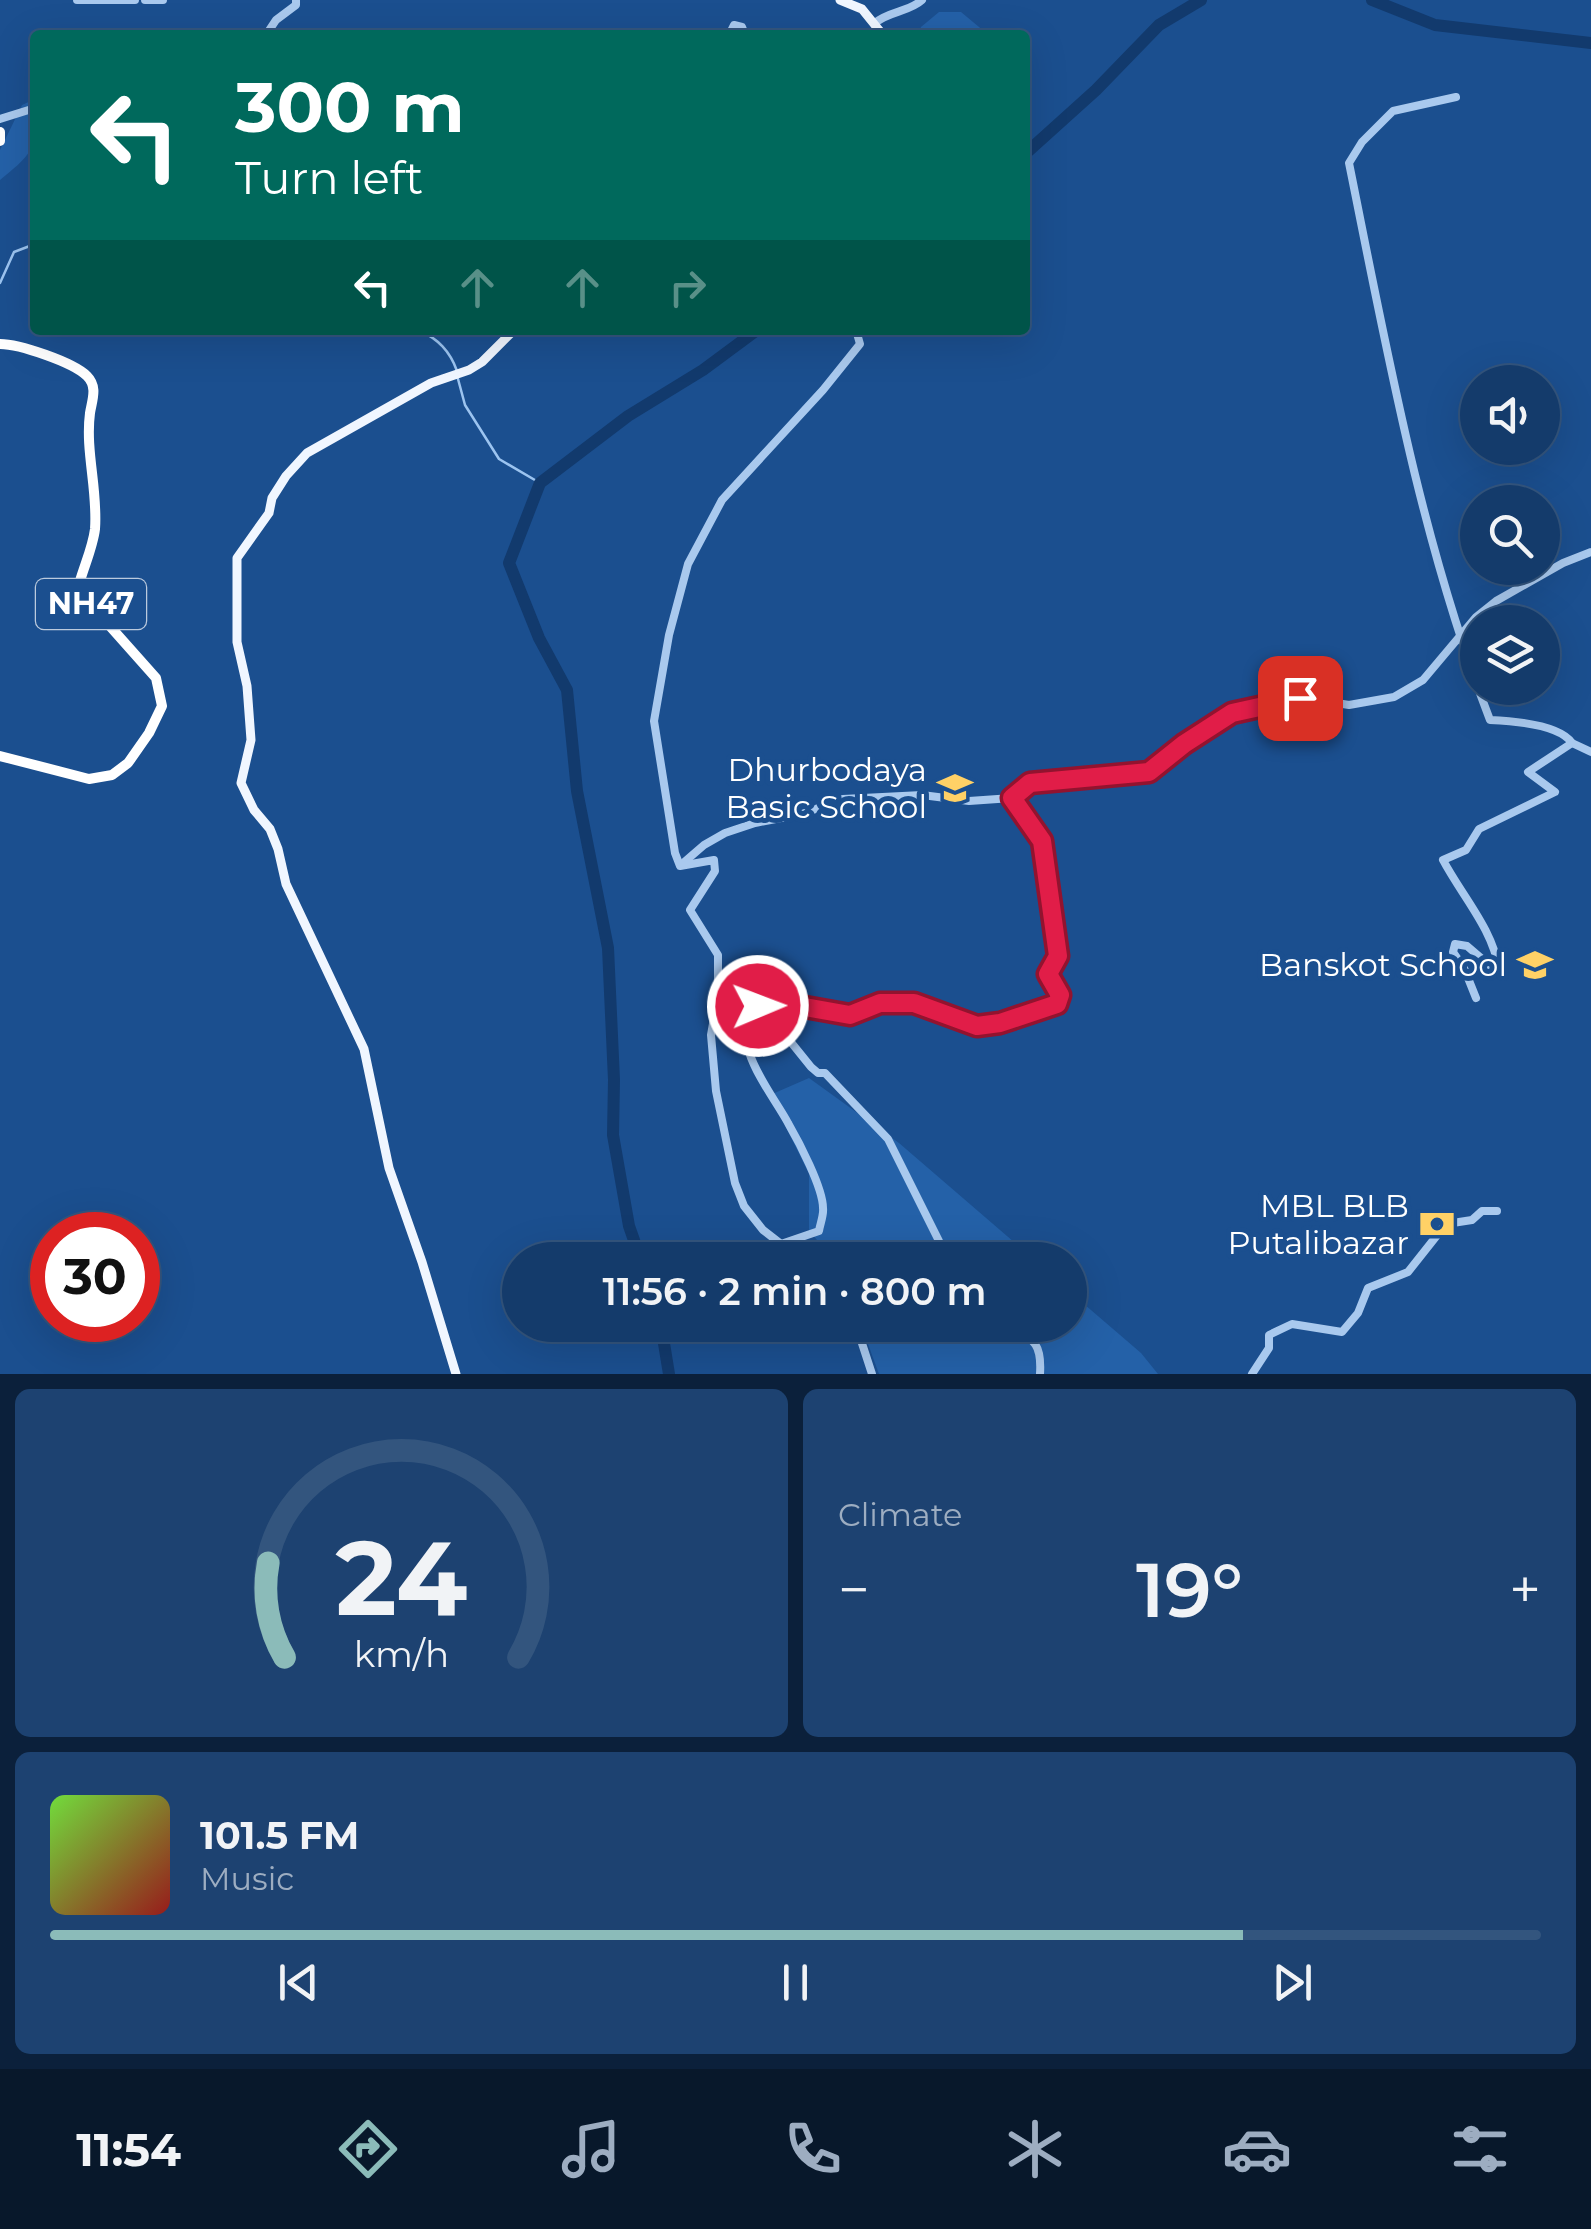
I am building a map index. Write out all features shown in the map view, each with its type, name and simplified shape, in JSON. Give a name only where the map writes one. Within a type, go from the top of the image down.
[{"type":"highway","points":[[0,132],[0,141]]},
{"type":"highway","name":"NH47","points":[[0,344],[12,344],[75,370],[88,377],[94,390],[89,425],[96,504],[94,535],[80,581],[92,606],[156,678],[162,706],[128,763],[112,774],[90,779],[0,756]]},
{"type":"main road","points":[[840,0],[862,9],[880,30]]},
{"type":"main road","points":[[456,1374],[389,1168],[364,1050],[286,884],[270,829],[254,810],[242,782],[251,740],[248,686],[240,662],[236,619],[240,596],[237,558],[269,513],[272,498],[307,453],[368,417],[469,370],[508,335]]},
{"type":"street","points":[[77,0],[136,0]]},
{"type":"street","points":[[145,0],[164,0]]},
{"type":"street","points":[[269,30],[296,5],[296,0]]},
{"type":"street","points":[[875,23],[886,14],[916,6],[922,0]]},
{"type":"street","points":[[680,866],[704,845],[725,834],[842,799],[922,795],[969,802],[1012,798],[1030,783],[1149,772],[1232,713],[1300,698],[1349,705],[1394,697],[1423,680],[1460,641],[1406,440],[1348,163],[1362,142],[1393,111],[1456,97]]},
{"type":"street","points":[[0,119],[30,110]]},
{"type":"street","points":[[680,866],[654,722],[669,635],[688,564],[722,500],[823,390],[860,344],[857,335]]},
{"type":"street","points":[[1491,605],[1563,563],[1591,552]]},
{"type":"street","points":[[1484,705],[1490,720],[1526,722],[1566,734],[1572,743],[1591,752]]},
{"type":"street","points":[[1476,998],[1464,968],[1452,952],[1455,944],[1467,946],[1499,970],[1496,953],[1482,922],[1443,860],[1466,850],[1480,829],[1556,792],[1528,772],[1572,743]]},
{"type":"street","points":[[762,1008],[772,995],[805,1007],[850,1015],[880,1003],[914,1003],[977,1026],[1000,1023],[1057,1004],[1060,995],[1048,974],[1058,956],[1042,841],[1012,798]]},
{"type":"street","points":[[680,866],[714,860],[714,871],[690,910],[718,956],[718,995],[711,1035],[716,1092],[735,1183],[744,1206],[778,1242]]},
{"type":"street","points":[[787,1242],[819,1231],[824,1207],[806,1156],[751,1058],[746,1024],[758,1006],[810,1066],[825,1074],[888,1139],[939,1242]]},
{"type":"street","points":[[1252,1374],[1268,1348],[1269,1335],[1292,1324],[1342,1332],[1358,1313],[1368,1288],[1408,1272],[1446,1224],[1497,1211]]},
{"type":"street","points":[[862,1342],[872,1374]]},
{"type":"street","points":[[1035,1342],[1041,1354],[1040,1374]]},
{"type":"shaded area","points":[[939,12],[961,12],[983,30],[920,30]]},
{"type":"shaded area","points":[[30,101],[30,150],[0,180],[0,150],[22,105]]},
{"type":"shaded area","points":[[809,1078],[899,1143],[1014,1242],[819,1242],[809,1230],[809,1174],[770,1095]]},
{"type":"shaded area","points":[[1087,1307],[1141,1353],[1158,1374],[879,1374],[867,1342],[1087,1342]]},
{"type":"waterway","points":[[1030,149],[1096,90],[1159,25],[1201,0]]},
{"type":"waterway","points":[[1372,0],[1435,25],[1591,43]]},
{"type":"waterway","points":[[0,283],[14,252],[30,246]]},
{"type":"waterway","points":[[428,335],[451,357],[457,371]]},
{"type":"waterway","points":[[635,1242],[613,1135],[608,948],[577,791],[567,690],[539,638],[509,563],[540,483],[628,416],[703,370],[750,335]]},
{"type":"waterway","points":[[458,379],[465,405],[499,459],[540,483]]},
{"type":"waterway","points":[[664,1342],[669,1374]]},
{"type":"place","name":"Dhurbodaya Basic School","points":[[955,788]]},
{"type":"place","name":"Banskot School","points":[[1535,965]]},
{"type":"place","name":"MBL BLB Putalibazar","points":[[1437,1224]]},
{"type":"route","points":[[758,1006],[762,1008],[772,995],[805,1007],[850,1015],[880,1003],[914,1003],[977,1026],[1000,1023],[1057,1004],[1060,995],[1048,974],[1058,956],[1042,841],[1012,798],[1030,783],[1149,772],[1232,713],[1300,698]]}]
